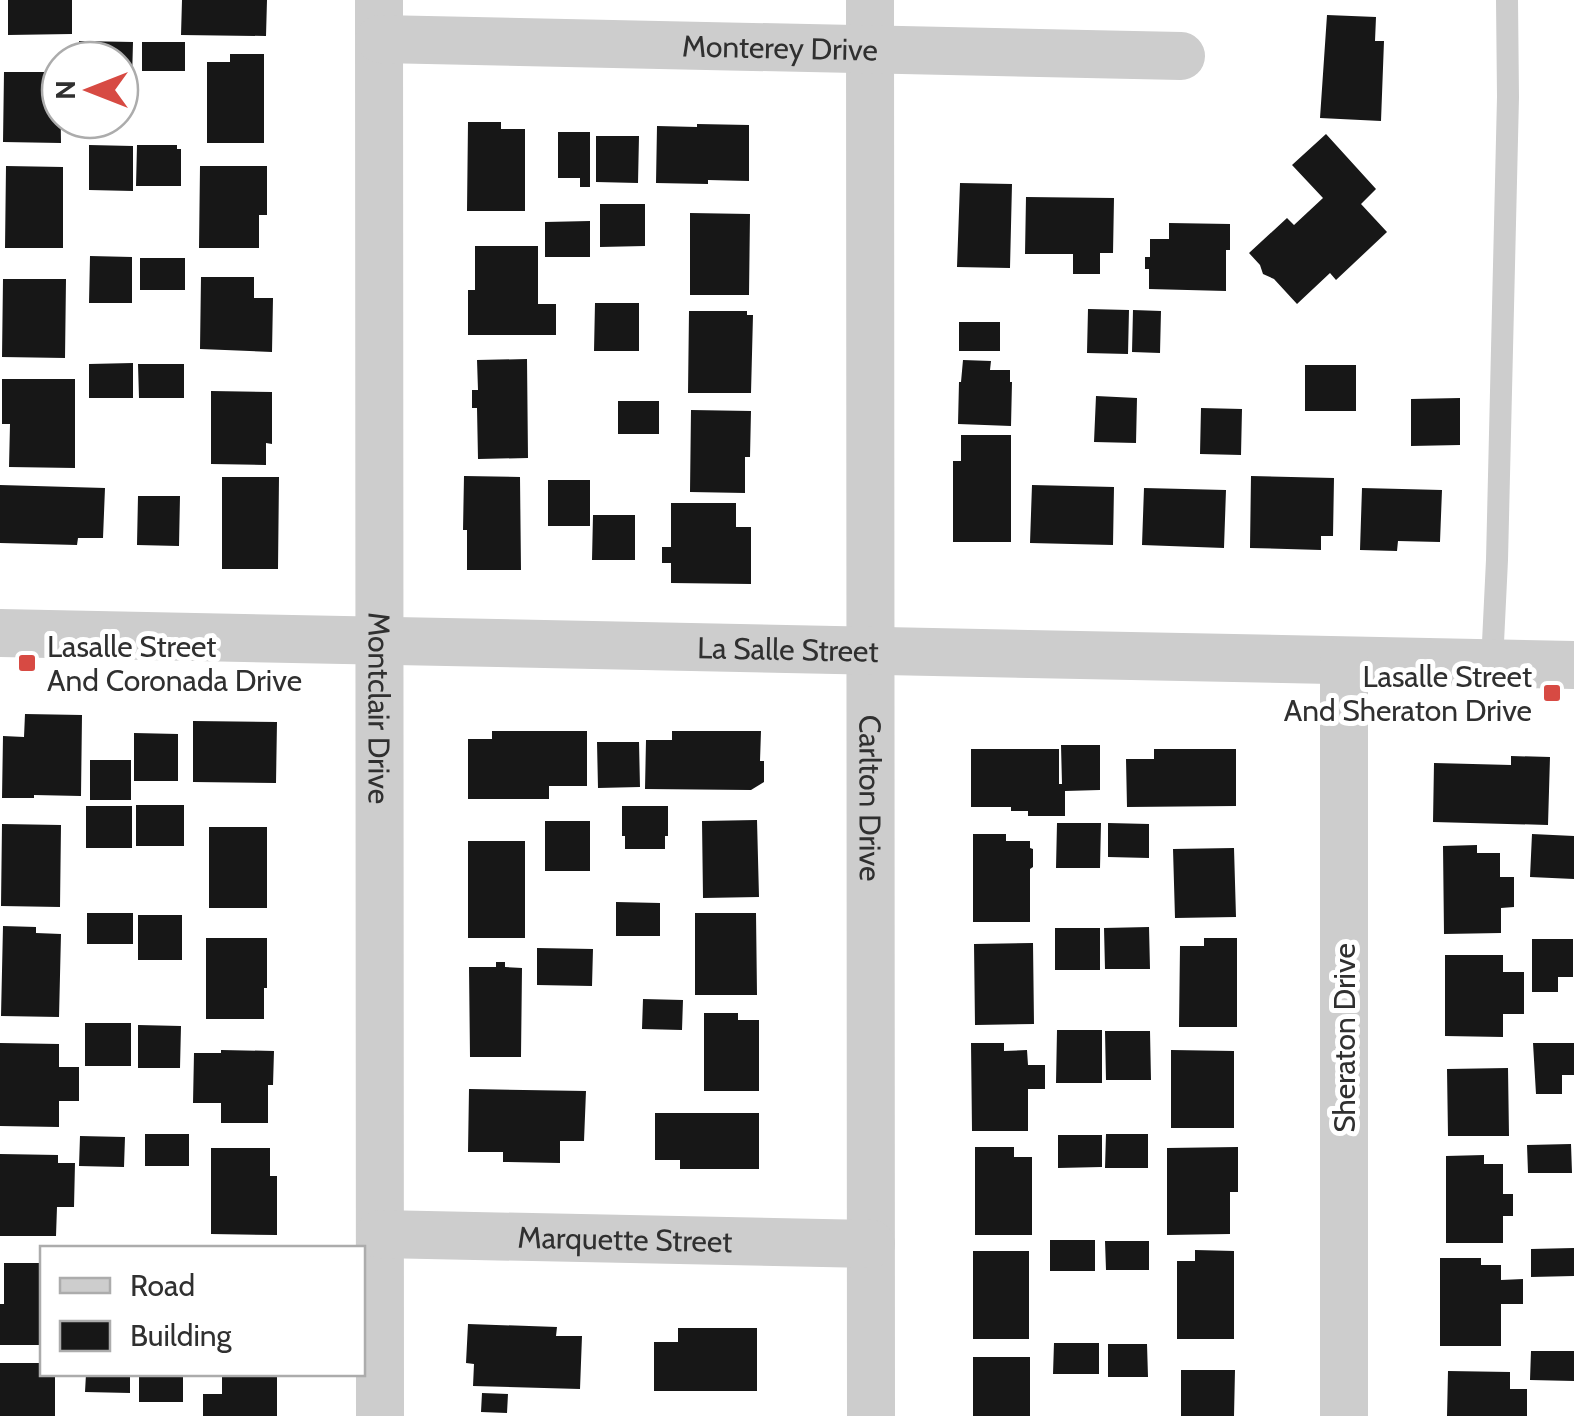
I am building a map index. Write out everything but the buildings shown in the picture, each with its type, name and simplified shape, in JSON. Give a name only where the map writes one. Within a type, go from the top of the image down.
[{"type":"street","name":"Carlton Drive","points":[[870,0],[871,1416]]},
{"type":"street","name":"Monterey Drive","points":[[380,20],[870,49],[1180,56]]},
{"type":"street","name":"Montclair Drive","points":[[380,20],[380,1416]]},
{"type":"street","name":"La Salle Street","points":[[0,633],[1574,665]]},
{"type":"street","name":"Sheraton Drive","points":[[1344,660],[1344,1416]]},
{"type":"street","name":"Marquette Street","points":[[380,1234],[871,1244]]},
{"type":"lane","points":[[1492,664],[1508,97],[1507,0]]},
{"type":"place","name":"Lasalle Street And Coronada Drive","points":[[27,663]]},
{"type":"place","name":"Lasalle Street And Sheraton Drive","points":[[1552,693]]}]
